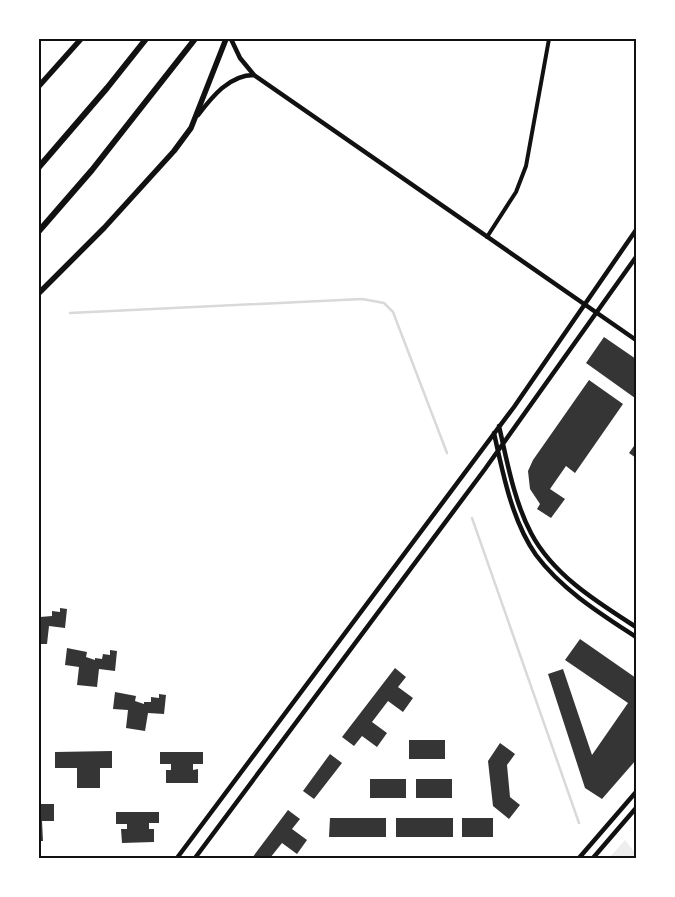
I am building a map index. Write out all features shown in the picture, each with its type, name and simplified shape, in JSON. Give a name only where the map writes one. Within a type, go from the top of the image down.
[{"type":"highway","points":[[39,167],[107,88],[146,39]]},
{"type":"highway","points":[[39,231],[97,163],[195,39]]},
{"type":"main road","points":[[39,86],[81,39]]},
{"type":"main road","points":[[39,293],[104,228],[174,151],[194,120],[226,39]]},
{"type":"street","points":[[231,39],[240,58],[254,76],[636,340]]},
{"type":"street","points":[[487,236],[516,192],[526,166],[549,39]]},
{"type":"street","points":[[194,120],[212,98],[228,83],[245,76],[254,76]]},
{"type":"street","points":[[177,858],[494,434],[636,230]]},
{"type":"street","points":[[195,858],[485,468],[636,257]]},
{"type":"street","points":[[499,426],[515,488],[531,533],[561,572],[584,592],[636,627]]},
{"type":"street","points":[[494,434],[508,491],[525,535],[536,555],[556,578],[580,598],[636,637]]},
{"type":"street","points":[[578,858],[636,792]]},
{"type":"street","points":[[594,857],[636,808]]},
{"type":"shaded area","points":[[625,840],[636,854],[636,858],[609,858]]},
{"type":"building","points":[[604,337],[636,359],[635,398],[586,363]]},
{"type":"building","points":[[589,380],[623,404],[575,473],[566,466],[550,489],[565,499],[551,518],[537,509],[540,504],[530,489],[528,471],[533,460]]},
{"type":"building","points":[[636,443],[636,458],[629,453]]},
{"type":"building","points":[[60,608],[67,609],[65,628],[49,626],[47,644],[39,644],[39,615],[40,617],[52,616],[52,611],[60,612]]},
{"type":"building","points":[[580,639],[636,678],[636,760],[602,799],[585,788],[548,674],[563,669],[592,755],[628,703],[565,660]]},
{"type":"building","points":[[67,648],[87,652],[86,657],[95,660],[95,658],[102,659],[103,654],[110,655],[110,650],[117,651],[115,671],[99,669],[97,687],[77,685],[79,667],[65,665]]},
{"type":"building","points":[[395,668],[406,677],[398,687],[413,698],[403,712],[388,701],[372,722],[387,733],[377,747],[362,736],[354,746],[342,737]]},
{"type":"building","points":[[115,692],[136,696],[135,701],[144,704],[144,702],[151,702],[151,697],[159,698],[159,694],[166,695],[164,714],[148,713],[145,731],[126,728],[128,710],[113,709]]},
{"type":"building","points":[[409,740],[445,740],[445,759],[409,759]]},
{"type":"building","points":[[500,743],[515,754],[507,765],[510,797],[520,805],[509,819],[493,806],[488,761]]},
{"type":"building","points":[[112,751],[112,768],[100,768],[100,788],[77,788],[77,768],[55,768],[55,752]]},
{"type":"building","points":[[160,752],[203,752],[203,764],[193,764],[193,770],[198,769],[198,783],[166,783],[166,770],[171,770],[171,764],[160,764]]},
{"type":"building","points":[[330,754],[342,763],[314,799],[303,791]]},
{"type":"building","points":[[370,779],[406,779],[406,798],[370,798]]},
{"type":"building","points":[[416,779],[452,779],[452,798],[416,798]]},
{"type":"building","points":[[39,804],[54,804],[54,821],[42,821],[43,841],[39,841]]},
{"type":"building","points":[[288,810],[300,819],[292,829],[307,840],[297,854],[282,843],[270,858],[252,858]]},
{"type":"building","points":[[116,812],[159,812],[159,823],[149,823],[149,829],[154,829],[154,842],[122,843],[121,829],[127,829],[127,824],[116,824]]},
{"type":"building","points":[[330,818],[386,818],[386,837],[329,837]]},
{"type":"building","points":[[396,818],[453,818],[453,837],[396,837]]},
{"type":"building","points":[[462,818],[493,818],[493,837],[462,837]]},
{"type":"waterway","points":[[70,313],[362,299],[384,303],[393,312],[447,453]]},
{"type":"waterway","points":[[472,518],[579,823]]}]
